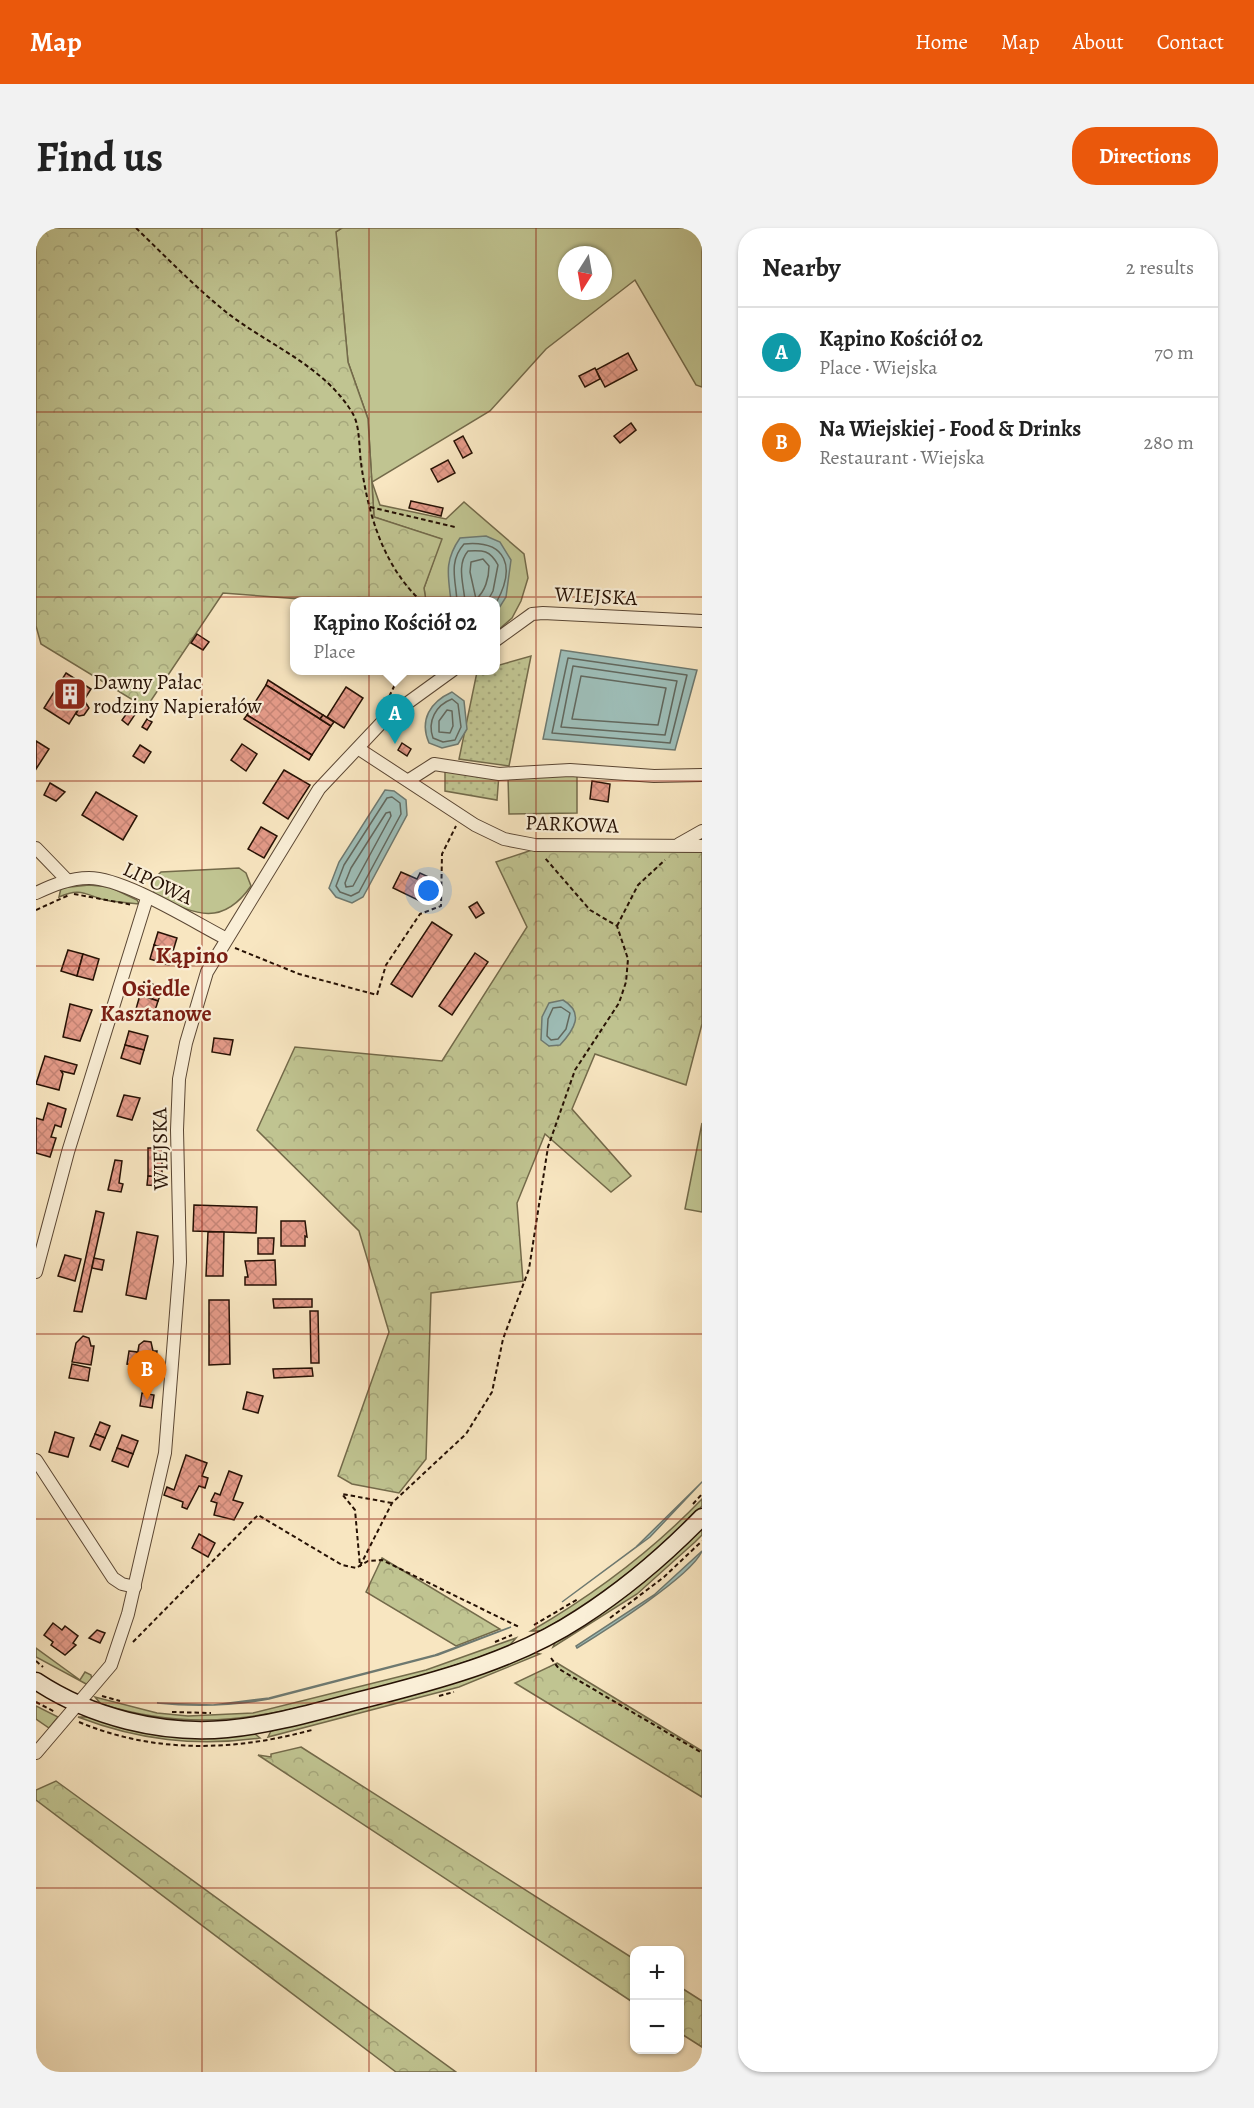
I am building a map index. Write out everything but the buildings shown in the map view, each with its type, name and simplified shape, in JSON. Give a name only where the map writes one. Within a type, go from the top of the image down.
[{"type":"street","name":"WIEJSKA","points":[[500,636],[532,614],[543,613],[702,621]]},
{"type":"street","name":"WIEJSKA","points":[[36,1753],[111,1665],[135,1587],[165,1453],[180,1262],[177,1130],[179,1079],[186,1042],[207,972],[225,938],[319,789],[384,720],[446,675]]},
{"type":"street","name":"PARKOWA","points":[[359,749],[462,816],[504,839],[535,845],[678,844],[702,846]]},
{"type":"street","points":[[409,780],[434,764],[499,774],[570,770],[654,776],[702,775]]},
{"type":"street","points":[[678,844],[702,831]]},
{"type":"street","points":[[36,848],[67,880]]},
{"type":"street","name":"LIPOWA","points":[[36,893],[67,880],[100,879],[147,898],[225,938]]},
{"type":"street","points":[[36,1272],[68,1152],[147,898]]},
{"type":"street","points":[[36,1460],[113,1578],[122,1584],[135,1587]]},
{"type":"street","points":[[36,1681],[79,1704],[111,1716],[153,1726],[225,1730],[271,1723],[446,1678],[501,1658],[579,1619],[654,1564],[695,1513]]},
{"type":"path","points":[[136,228],[226,312],[316,373],[336,391],[355,416],[370,507],[386,554],[396,573],[418,597]]},
{"type":"path","points":[[370,507],[455,527]]},
{"type":"path","points":[[384,720],[388,695],[399,675]]},
{"type":"path","points":[[225,938],[235,948],[298,974],[376,996],[386,965],[420,914],[441,906],[442,854],[462,816]]},
{"type":"path","points":[[617,926],[638,885],[672,854],[678,844]]},
{"type":"path","points":[[360,1566],[392,1503],[466,1434],[492,1392],[503,1339],[529,1269],[548,1147],[575,1070],[619,1003],[626,982],[628,959],[617,926],[590,910],[535,845]]},
{"type":"path","points":[[360,1566],[356,1510],[342,1494],[392,1503]]},
{"type":"path","points":[[695,1513],[702,1494]]},
{"type":"path","points":[[111,1665],[258,1515],[348,1567],[360,1566],[368,1561],[382,1560],[519,1627]]},
{"type":"path","points":[[528,1629],[586,1594]]},
{"type":"path","points":[[494,1643],[516,1634]]},
{"type":"path","points":[[551,1658],[559,1670],[702,1753]]},
{"type":"path","points":[[95,1694],[124,1703]]},
{"type":"path","points":[[36,1702],[60,1714]]},
{"type":"path","points":[[165,1711],[213,1713]]},
{"type":"path","points":[[261,1743],[268,1741]]},
{"type":"green space","points":[[36,228],[342,228],[336,232],[348,362],[368,419],[374,517],[442,539],[424,588],[425,597],[290,598],[223,593],[146,708],[41,644],[36,626]]},
{"type":"green space","points":[[342,228],[702,228],[702,387],[696,385],[635,280],[612,298],[612,246],[558,246],[558,300],[609,300],[546,349],[490,411],[372,482],[380,505],[446,519],[464,502],[524,554],[528,578],[521,601],[512,618],[500,628],[500,597],[425,597],[424,588],[441,539],[374,517],[368,419],[348,362],[336,232]]},
{"type":"green space","points":[[531,656],[509,766],[459,759],[476,675],[500,675],[500,665]]},
{"type":"green space","points":[[445,768],[499,774],[497,800],[445,791]]},
{"type":"green space","points":[[577,776],[577,813],[509,814],[508,777]]},
{"type":"green space","points":[[535,849],[702,852],[702,1024],[686,1085],[595,1054],[572,1109],[631,1176],[611,1192],[545,1134],[517,1203],[523,1281],[431,1293],[426,1459],[399,1493],[352,1484],[338,1476],[389,1332],[359,1231],[257,1130],[295,1047],[442,1061],[527,927],[496,862]]},
{"type":"green space","points":[[239,868],[246,873],[251,886],[229,908],[217,912],[194,911],[154,895],[153,880],[161,872]]},
{"type":"green space","points":[[89,885],[110,887],[137,900],[139,904],[110,901],[80,892],[59,897],[61,888]]},
{"type":"green space","points":[[702,1123],[702,1212],[685,1209]]},
{"type":"green space","points":[[702,1499],[702,1506],[684,1524],[646,1559],[606,1590],[541,1631],[531,1631],[600,1587],[642,1555]]},
{"type":"green space","points":[[702,1527],[702,1535],[637,1594],[553,1647],[556,1640],[643,1582]]},
{"type":"green space","points":[[382,1558],[500,1629],[456,1646],[366,1592]]},
{"type":"green space","points":[[516,1638],[509,1646],[438,1671],[330,1700],[265,1714],[203,1720],[171,1719],[101,1704],[95,1697],[157,1713],[188,1716],[253,1713],[426,1670]]},
{"type":"green space","points":[[36,1648],[80,1680],[85,1672],[91,1675],[92,1680],[88,1685],[36,1657]]},
{"type":"green space","points":[[532,1652],[540,1654],[459,1687],[268,1737],[271,1731],[430,1689]]},
{"type":"green space","points":[[557,1663],[702,1751],[702,1797],[515,1683]]},
{"type":"green space","points":[[36,1706],[58,1717],[49,1728],[36,1719]]},
{"type":"green space","points":[[78,1717],[90,1717],[191,1738],[255,1734],[260,1738],[213,1742],[168,1740],[123,1731]]},
{"type":"green space","points":[[301,1747],[630,1956],[630,2000],[258,1755],[271,1757],[271,1754]]},
{"type":"green space","points":[[56,1781],[456,2072],[396,2072],[36,1800],[36,1790]]},
{"type":"green space","points":[[684,1990],[702,2001],[702,2047],[684,2036]]},
{"type":"water","points":[[486,536],[500,542],[511,560],[506,597],[500,607],[500,597],[451,597],[449,561],[460,538]]},
{"type":"water","points":[[561,650],[697,670],[675,750],[543,739]]},
{"type":"water","points":[[452,692],[464,701],[467,729],[458,744],[442,748],[429,743],[425,727],[426,719],[432,706]]},
{"type":"water","points":[[385,790],[394,791],[406,800],[407,815],[363,897],[352,903],[336,897],[329,888],[339,862]]},
{"type":"water","points":[[563,1000],[574,1010],[575,1022],[560,1045],[549,1046],[541,1040],[542,1017],[549,1003]]},
{"type":"water","points":[[702,1482],[650,1537],[562,1602],[636,1547]]},
{"type":"water","points":[[702,1551],[695,1562],[665,1588],[577,1648],[576,1646],[654,1595]]},
{"type":"water","points":[[511,1627],[438,1655],[269,1699],[213,1705],[269,1698],[435,1655]]},
{"type":"water","points":[[157,1703],[213,1705],[185,1705]]},
{"type":"place","name":"Dawny Pałac rodziny Napierałów","points":[[70,694]]},
{"type":"place","name":"Kąpino Kościół 02","points":[[395,744]]},
{"type":"place","name":"Na Wiejskiej - Food & Drinks","points":[[147,1400]]},
{"type":"district","name":"Kąpino","points":[[192,955]]},
{"type":"district","name":"Osiedle Kasztanowe","points":[[156,1000]]}]
